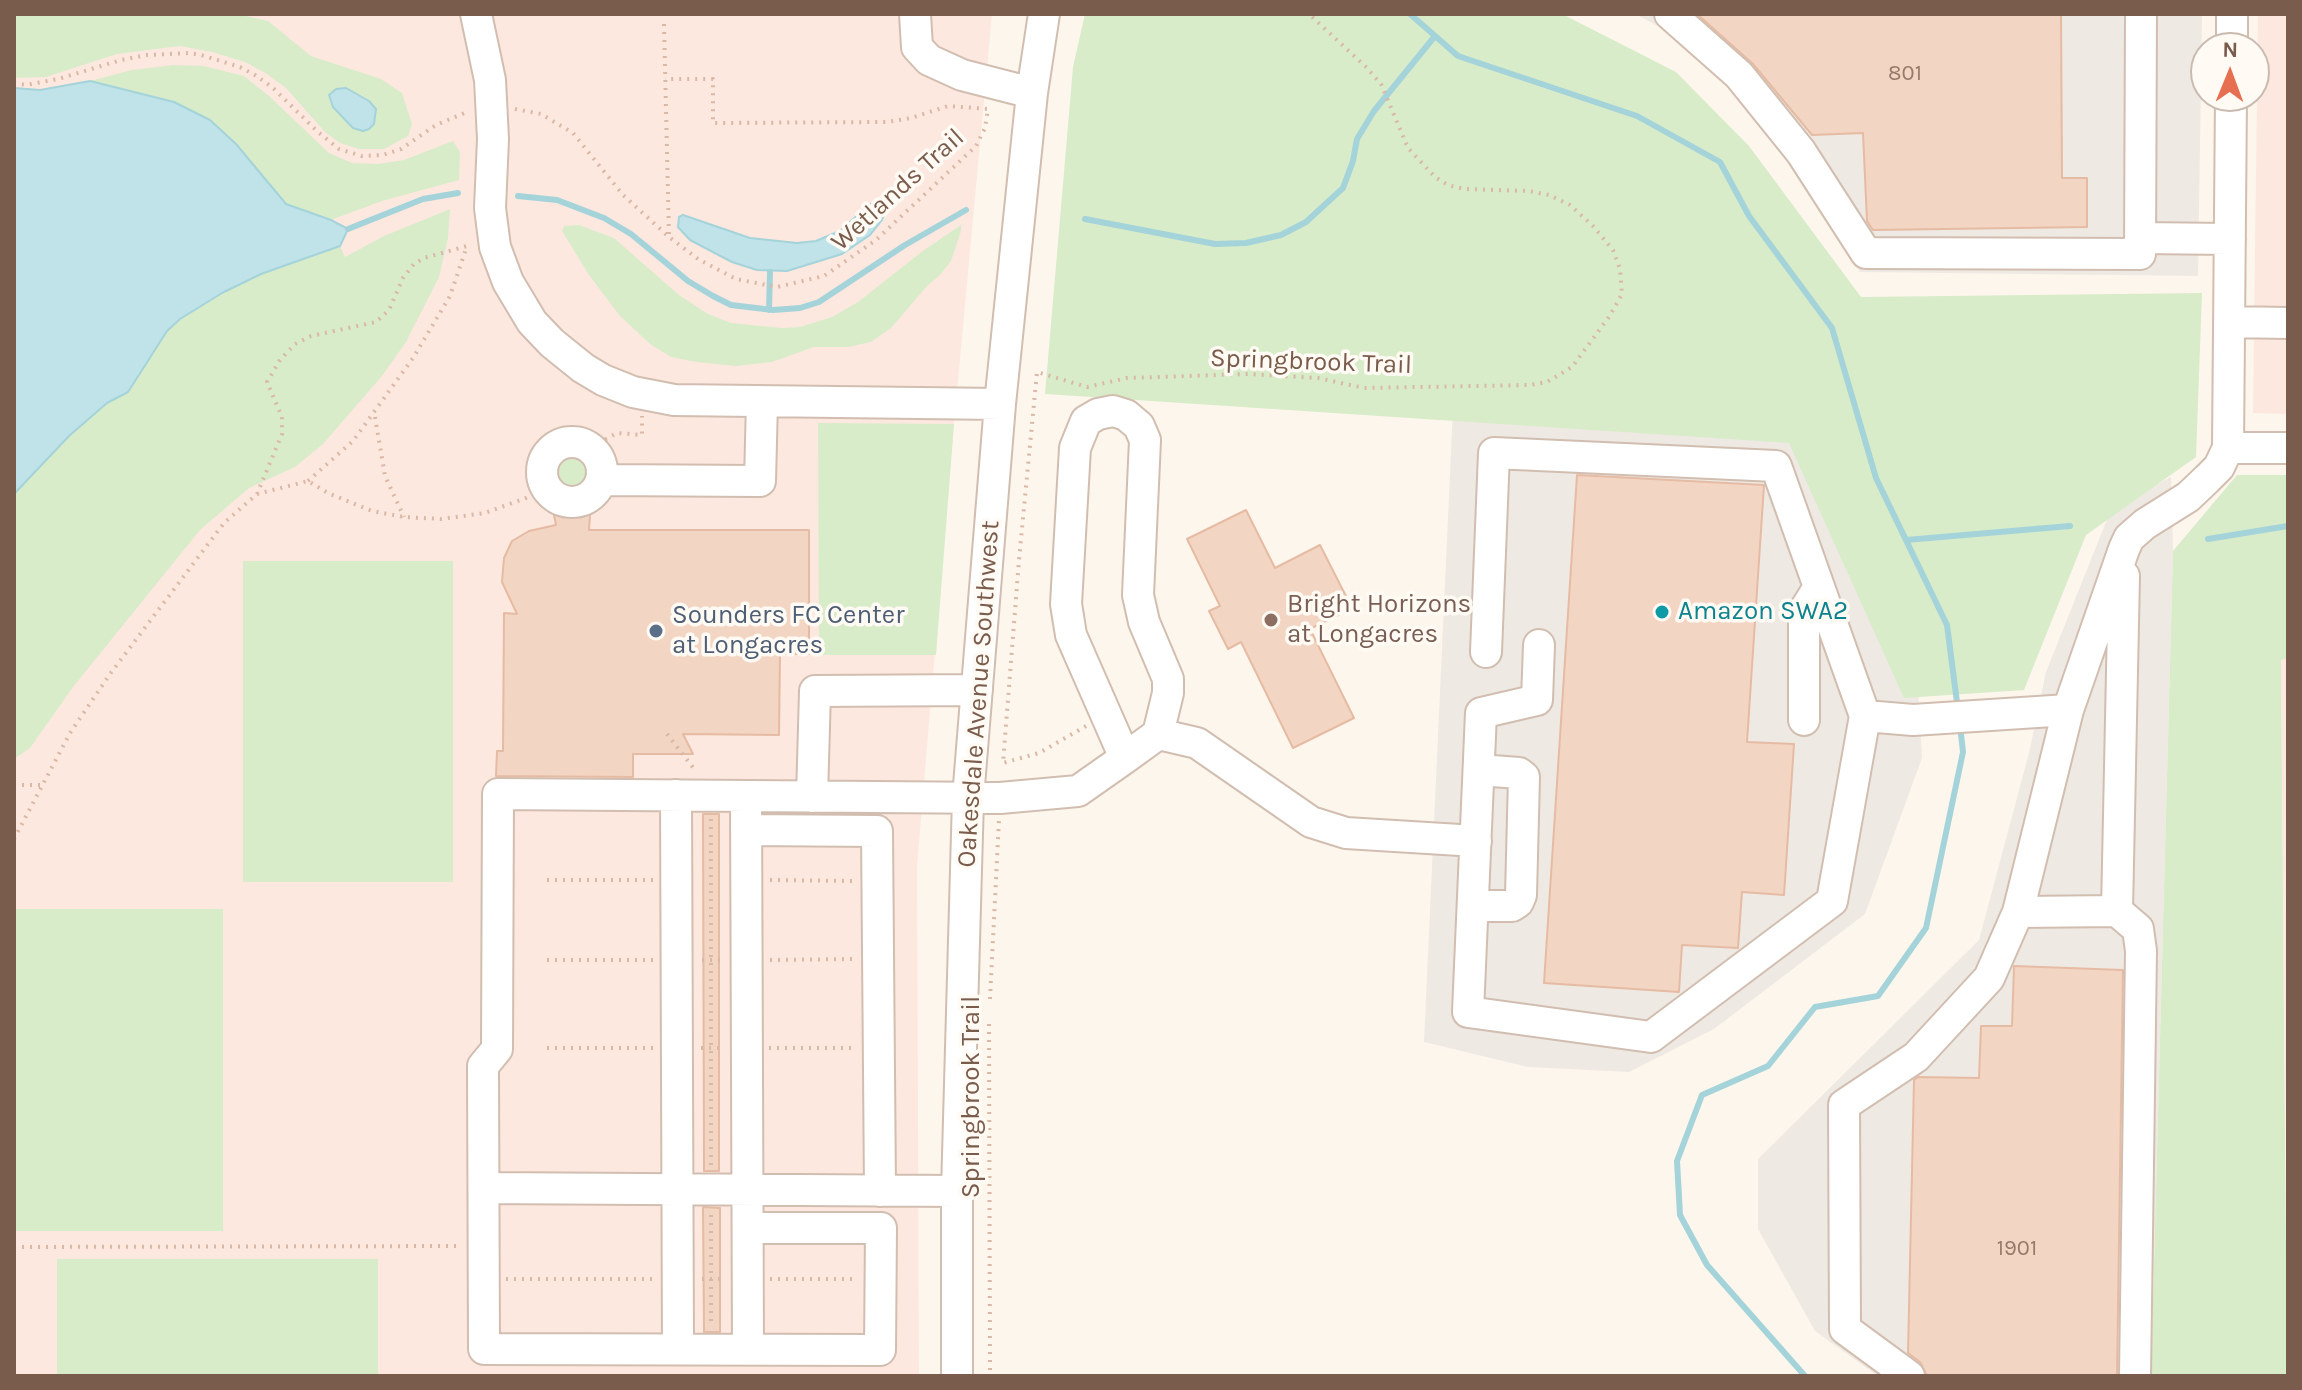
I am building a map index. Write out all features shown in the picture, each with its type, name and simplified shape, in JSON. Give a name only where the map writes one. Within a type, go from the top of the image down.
[{"type":"street","points":[[476,14],[488,67],[492,109],[490,208],[495,247],[519,303],[543,334],[583,368],[633,392],[674,400],[1000,404]]},
{"type":"street","points":[[915,14],[917,47],[929,60],[962,75],[1032,93]]},
{"type":"street","name":"Oakesdale Avenue Southwest","points":[[957,1376],[957,1191],[968,798],[1000,404],[1032,93],[1044,14]]},
{"type":"street","points":[[1670,14],[1739,75],[1801,152],[1866,253],[2140,254],[2141,14]]},
{"type":"street","points":[[1909,1376],[1845,1329],[1844,1105],[1916,1057],[1989,978],[2018,912],[2068,710],[2124,549],[2129,538],[2145,524],[2188,497],[2207,479],[2219,467],[2228,448],[2231,112]]},
{"type":"street","points":[[2140,238],[2230,239]]},
{"type":"street","points":[[2229,322],[2288,323]]},
{"type":"street","points":[[602,480],[760,481],[762,402]]},
{"type":"street","points":[[748,1228],[881,1228],[880,1350],[484,1349],[483,1066],[497,1049],[498,794],[968,798],[1078,791],[1125,758],[1158,734],[1168,693],[1168,679],[1144,622],[1138,595],[1145,440],[1139,426],[1126,415],[1113,411],[1086,421],[1075,448],[1066,604],[1071,635],[1125,758]]},
{"type":"street","points":[[580,442],[591,447],[599,456],[603,468],[602,480],[587,498],[576,502],[564,501],[553,496],[545,487],[542,464],[557,445],[580,442]]},
{"type":"street","points":[[2228,448],[2288,448]]},
{"type":"street","points":[[1486,652],[1494,453],[1776,466],[1865,716],[1832,901],[1651,1037],[1468,1012],[1481,713],[1537,700],[1539,645]]},
{"type":"street","points":[[2117,911],[2124,549]]},
{"type":"street","points":[[1804,720],[1804,611],[1819,587]]},
{"type":"street","points":[[812,797],[815,691],[977,690]]},
{"type":"street","points":[[1865,716],[1913,720],[2068,710]]},
{"type":"street","points":[[1158,734],[1197,743],[1311,822],[1346,833],[1476,841]]},
{"type":"street","points":[[1473,906],[1512,906],[1521,895],[1524,777],[1519,773],[1479,770]]},
{"type":"street","points":[[676,795],[678,1349]]},
{"type":"street","points":[[746,796],[748,1349]]},
{"type":"street","points":[[746,830],[877,831],[880,1191]]},
{"type":"street","points":[[2018,912],[2117,911],[2138,929],[2141,951],[2135,1376]]},
{"type":"street","points":[[484,1188],[957,1191]]},
{"type":"path","name":"Springbrook Trail","points":[[1106,714],[1039,753],[1003,763],[1037,372],[1087,387],[1127,378],[1248,374],[1318,378],[1364,388],[1530,385],[1547,382],[1572,367],[1622,294],[1620,269],[1613,250],[1570,205],[1549,195],[1529,191],[1464,189],[1448,185],[1435,177],[1408,148],[1381,84],[1309,14]]},
{"type":"path","points":[[664,24],[669,237]]},
{"type":"path","name":"Wetlands Trail","points":[[14,83],[26,85],[58,79],[147,55],[201,55],[255,75],[339,149],[362,156],[383,155],[401,149],[447,119],[478,109],[530,110],[562,124],[573,133],[623,195],[698,259],[736,279],[777,287],[824,276],[876,240],[976,146],[985,128],[988,109],[948,106],[887,122],[713,123],[713,79],[665,79]]},
{"type":"path","points":[[14,839],[70,733],[110,674],[224,523],[257,494],[282,434],[282,417],[267,382],[280,360],[295,344],[311,336],[376,322],[389,310],[403,278],[414,264],[424,258],[467,246],[450,296],[432,330],[375,415],[353,441],[308,481],[257,494]]},
{"type":"path","points":[[591,447],[617,433],[642,435],[642,405]]},
{"type":"path","points":[[375,415],[385,476],[404,517]]},
{"type":"path","points":[[308,481],[350,503],[404,517],[441,519],[485,513],[526,498],[545,487]]},
{"type":"path","points":[[667,734],[693,765],[711,802],[711,1333]]},
{"type":"path","points":[[14,785],[42,785]]},
{"type":"path","name":"Springbrook Trail","points":[[989,1004],[999,818]]},
{"type":"path","points":[[547,880],[877,881]]},
{"type":"path","points":[[547,960],[878,959]]},
{"type":"path","name":"Springbrook Trail","points":[[989,1020],[990,1376]]},
{"type":"path","points":[[547,1048],[879,1048]]},
{"type":"path","points":[[14,1247],[484,1246]]},
{"type":"shaded area","points":[[14,14],[992,14],[917,867],[919,1376],[14,1376]]},
{"type":"shaded area","points":[[1635,14],[2202,14],[2202,32],[2190,32],[2190,112],[2201,112],[2198,276],[1860,272],[1802,174],[1741,96],[1677,36]]},
{"type":"shaded area","points":[[2258,14],[2288,14],[2288,414],[2253,413],[2257,112],[2270,112],[2270,32],[2258,32]]},
{"type":"shaded area","points":[[1453,408],[1799,421],[1917,671],[1922,758],[1865,914],[1714,1029],[1629,1072],[1528,1067],[1424,1042]]},
{"type":"shaded area","points":[[2171,477],[2173,551],[2151,1376],[1878,1376],[1815,1331],[1758,1229],[1758,1159],[1979,940],[2029,753],[2046,672],[2112,507]]},
{"type":"shaded area","points":[[2288,658],[2288,1376],[2281,660]]},
{"type":"green space","points":[[14,14],[237,14],[268,21],[311,56],[381,79],[402,93],[412,124],[408,136],[384,149],[359,149],[340,143],[325,132],[286,88],[267,74],[245,62],[180,46],[117,54],[46,77],[14,78]]},
{"type":"green space","points":[[1085,14],[1562,14],[1676,72],[1749,146],[1861,297],[2202,293],[2196,457],[2086,535],[2024,690],[1904,698],[1789,443],[1045,394],[1073,67]]},
{"type":"green space","points":[[173,65],[204,66],[244,76],[329,153],[352,163],[378,164],[404,160],[453,141],[460,152],[459,180],[382,201],[331,220],[286,204],[257,169],[174,102],[90,81],[132,70]]},
{"type":"green space","points":[[450,209],[448,238],[439,277],[406,342],[382,376],[323,444],[295,467],[249,488],[200,530],[73,687],[30,748],[14,759],[14,494],[69,436],[107,403],[128,392],[167,331],[180,319],[261,274],[340,246],[345,257],[384,236]]},
{"type":"green space","points":[[579,225],[614,238],[679,295],[708,314],[731,323],[782,328],[800,327],[832,317],[858,302],[961,225],[961,231],[951,261],[940,275],[891,328],[871,342],[848,347],[814,347],[772,362],[736,366],[671,357],[650,344],[620,316],[589,275],[562,231],[564,226]]},
{"type":"green space","points":[[818,423],[954,424],[936,655],[819,655]]},
{"type":"green space","points":[[573,455],[585,460],[590,472],[585,484],[573,489],[561,484],[556,472],[561,460]]},
{"type":"green space","points":[[2237,475],[2288,475],[2288,658],[2281,660],[2287,1376],[2151,1376],[2173,551]]},
{"type":"green space","points":[[243,561],[453,561],[453,882],[243,882]]},
{"type":"green space","points":[[14,909],[223,909],[223,1231],[14,1231]]},
{"type":"green space","points":[[57,1259],[378,1259],[378,1376],[57,1376]]},
{"type":"water","points":[[90,81],[174,102],[210,120],[236,144],[286,204],[348,229],[340,246],[261,274],[180,319],[167,331],[128,392],[107,403],[69,436],[14,494],[14,88],[40,90]]},
{"type":"water","points":[[346,88],[369,101],[376,109],[374,124],[369,129],[353,128],[333,107],[329,95],[336,89]]},
{"type":"water","points":[[870,204],[878,204],[885,212],[870,235],[842,254],[787,271],[757,270],[732,262],[690,240],[678,227],[679,217],[683,215],[750,238],[797,243],[816,241],[840,231]]},
{"type":"building","points":[[1697,14],[2061,14],[2062,178],[2087,178],[2087,227],[1873,230],[1867,221],[1863,133],[1812,135],[1753,64]]},
{"type":"building","name":"Amazon SWA2","points":[[1577,475],[1764,485],[1747,742],[1794,744],[1784,895],[1742,892],[1738,948],[1682,945],[1679,992],[1544,983]]},
{"type":"building","name":"Bright Horizons at Longacres","points":[[1246,510],[1275,568],[1320,545],[1352,608],[1310,629],[1354,718],[1293,748],[1241,642],[1228,649],[1209,611],[1220,606],[1187,539]]},
{"type":"building","name":"Sounders FC Center at Longacres","points":[[554,515],[590,515],[589,530],[809,530],[809,654],[780,654],[779,735],[683,734],[693,754],[633,754],[633,777],[496,776],[497,751],[503,751],[504,613],[517,614],[502,582],[504,558],[512,541],[529,531],[556,525]]},
{"type":"building","points":[[703,814],[719,814],[719,1171],[704,1171]]},
{"type":"building","points":[[2014,966],[2123,970],[2117,1376],[1927,1376],[1920,1362],[1908,1353],[1914,1080],[1918,1077],[1979,1078],[1981,1026],[2012,1026]]},
{"type":"building","points":[[703,1207],[720,1208],[720,1332],[704,1332]]},
{"type":"waterway","points":[[1410,14],[1458,56],[1637,116],[1720,162],[1749,216],[1832,328],[1876,478],[1947,625],[1958,710]]},
{"type":"waterway","points":[[1085,219],[1215,244],[1246,243],[1281,235],[1306,222],[1343,188],[1357,139],[1374,111],[1435,36]]},
{"type":"waterway","points":[[348,229],[423,199],[458,193]]},
{"type":"waterway","points":[[518,196],[557,200],[604,218],[631,234],[688,281],[713,296],[731,305],[773,310],[800,308],[819,302],[905,245],[966,210]]},
{"type":"waterway","points":[[769,310],[770,272]]},
{"type":"waterway","points":[[1906,540],[2070,526]]},
{"type":"waterway","points":[[2208,539],[2288,526]]},
{"type":"waterway","points":[[1805,1376],[1707,1265],[1680,1215],[1677,1161],[1702,1095],[1768,1066],[1815,1007],[1878,996],[1926,928],[1963,752],[1960,725]]},
{"type":"place","name":"Amazon SWA2","points":[[1662,612]]},
{"type":"place","name":"Bright Horizons at Longacres","points":[[1271,620]]},
{"type":"place","name":"Sounders FC Center at Longacres","points":[[656,631]]}]
